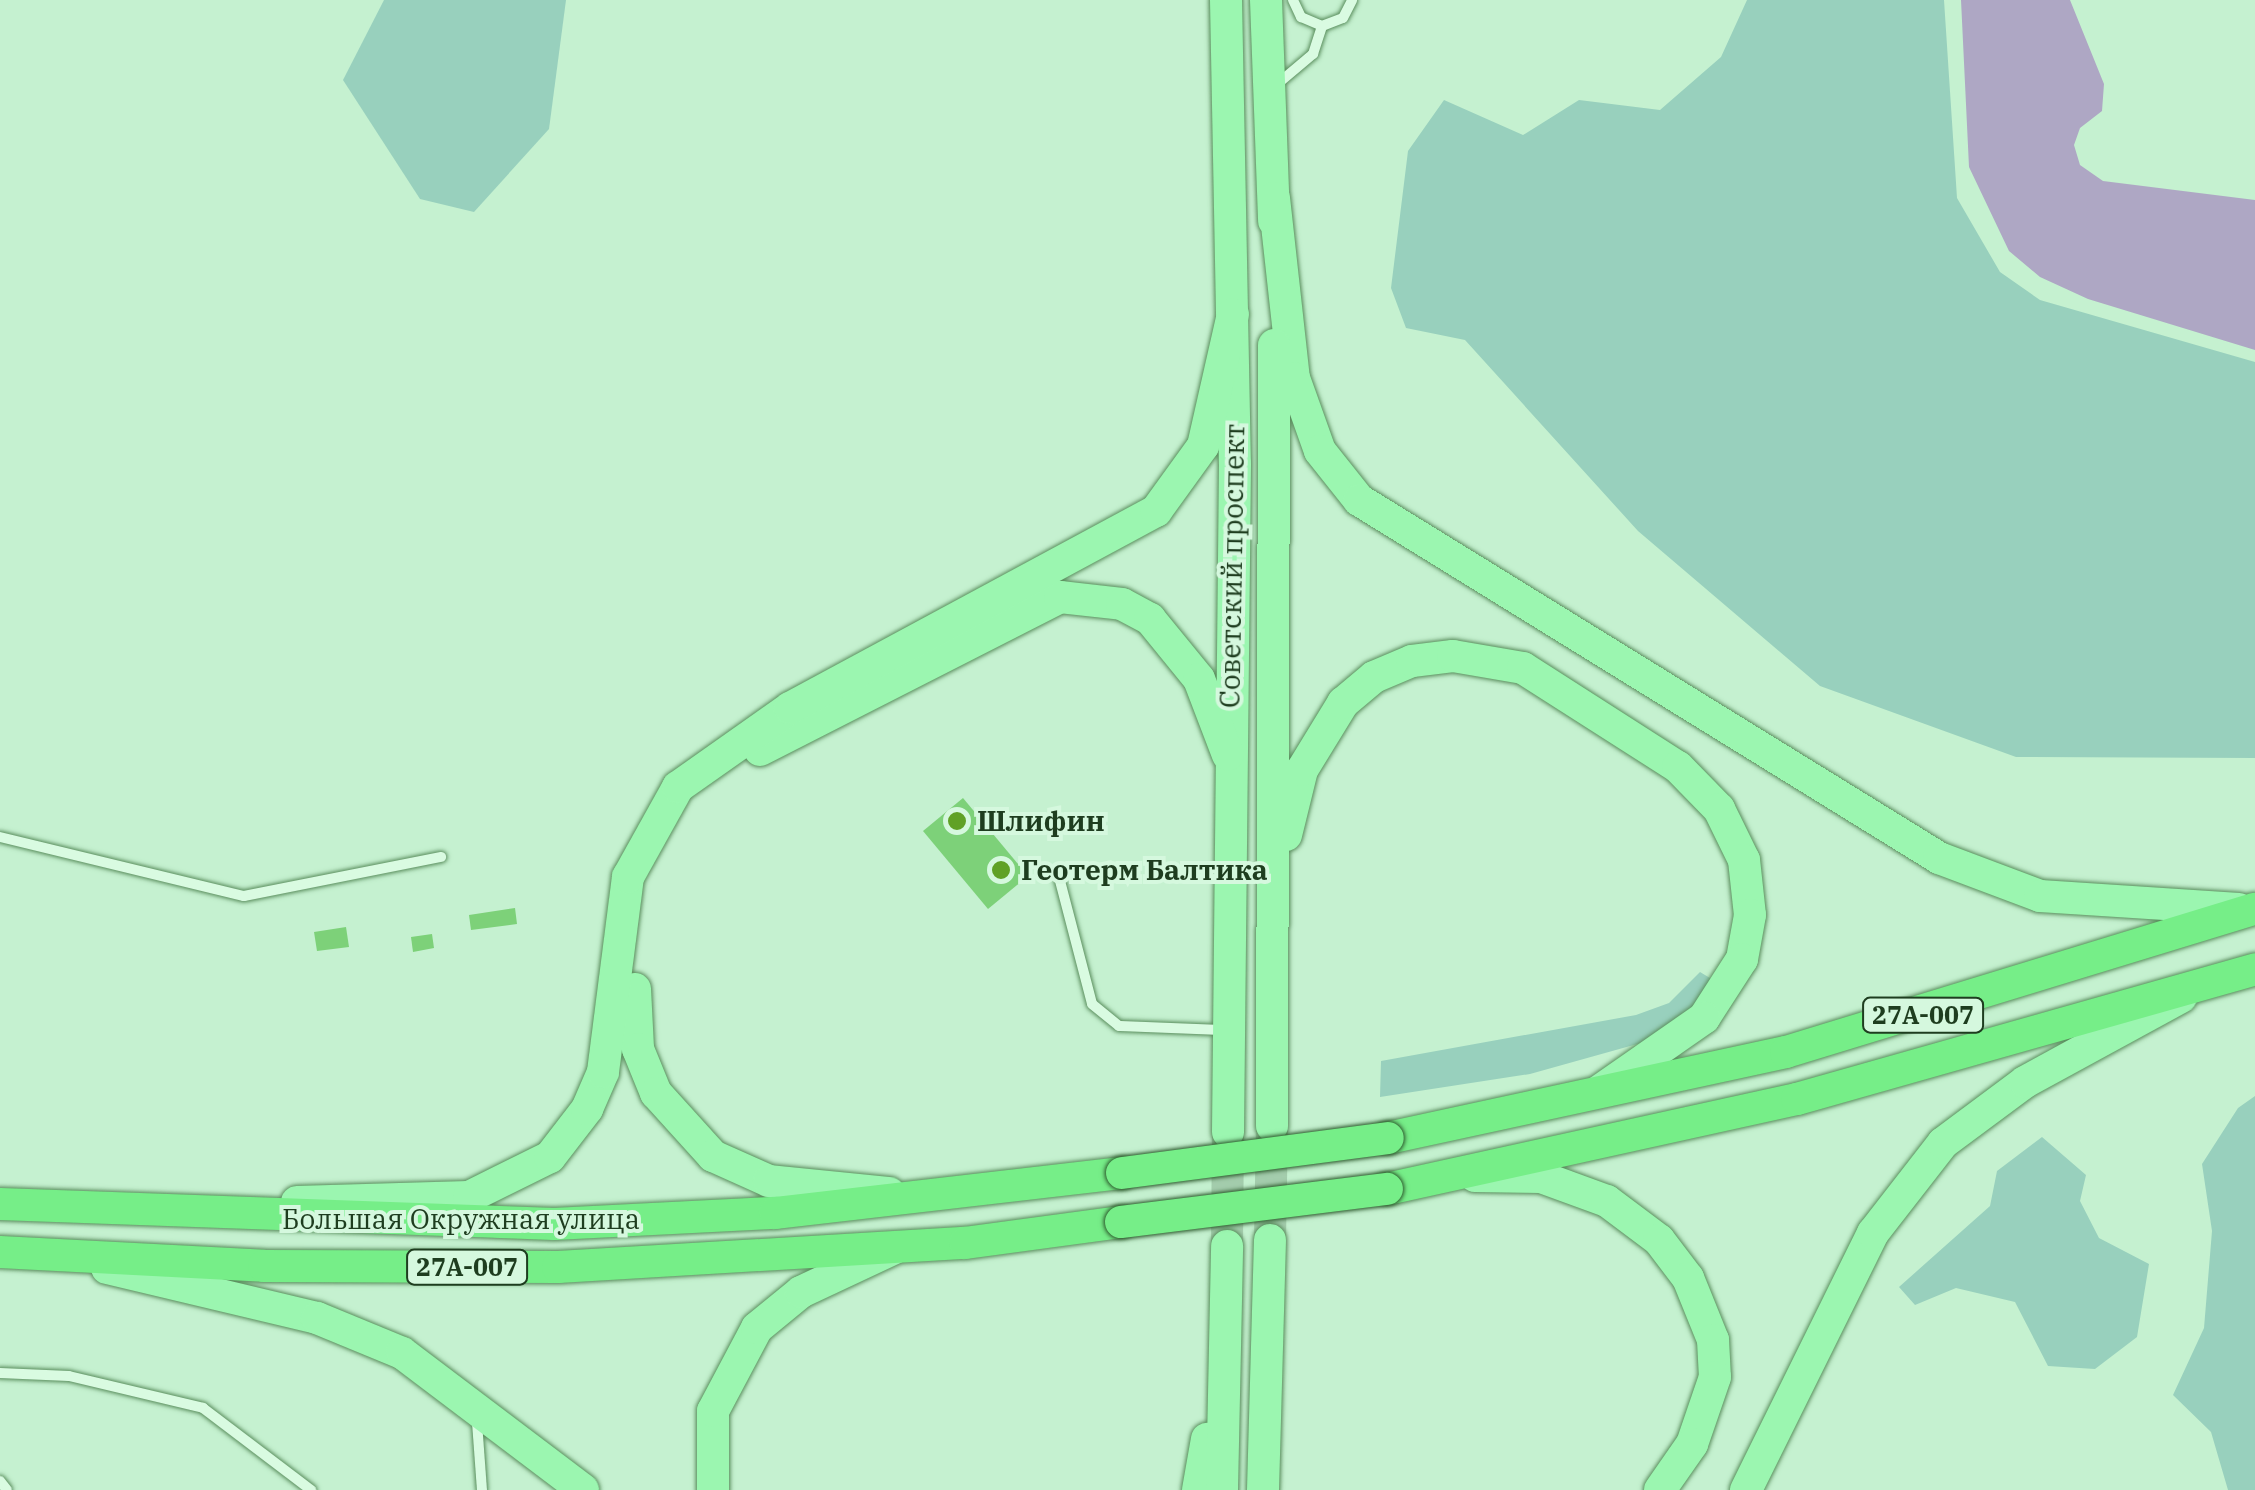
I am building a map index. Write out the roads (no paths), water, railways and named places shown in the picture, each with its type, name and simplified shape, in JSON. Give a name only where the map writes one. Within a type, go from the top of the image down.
[{"type":"highway","name":"27А-007","points":[[921,1196],[1388,1138],[1586,1100],[1926,1014],[2255,909]]},
{"type":"highway","points":[[896,1248],[1387,1188],[1797,1100],[2186,994],[2255,969]]},
{"type":"highway","name":"Большая Окружная улица","points":[[0,1204],[555,1224],[921,1196]]},
{"type":"highway","name":"27А-007","points":[[0,1252],[558,1267],[896,1248]]},
{"type":"main road","name":"Советский проспект","points":[[1226,0],[1233,314],[1228,1132]]},
{"type":"main road","name":"Советский проспект","points":[[1266,0],[1274,198],[1272,1126]]},
{"type":"main road","points":[[1274,198],[1294,378],[1320,451],[1359,500],[1939,858],[2040,896],[2255,909]]},
{"type":"main road","points":[[143,1212],[469,1197],[550,1157],[576,1126],[603,1072],[628,877],[678,787],[790,708],[1156,511],[1204,446],[1233,314]]},
{"type":"main road","points":[[921,1196],[769,1180],[734,1168],[686,1132],[656,1093],[634,1023],[637,943],[650,874],[672,821],[690,797],[742,759],[1031,605],[1060,597],[1122,604],[1150,619],[1199,679],[1228,755]]},
{"type":"main road","points":[[1271,979],[1290,804],[1317,739],[1343,703],[1374,677],[1412,661],[1452,656],[1523,668],[1678,766],[1720,809],[1744,860],[1750,916],[1728,986],[1687,1033],[1586,1100]]},
{"type":"main road","points":[[1746,1490],[1873,1233],[1943,1143],[2026,1082],[2186,994]]},
{"type":"main road","points":[[1442,1176],[1541,1177],[1607,1201],[1659,1240],[1688,1278],[1714,1340],[1714,1376],[1692,1444],[1660,1490]]},
{"type":"main road","points":[[1262,1490],[1269,1399],[1270,1240]]},
{"type":"main road","points":[[1222,1490],[1227,1246]]},
{"type":"main road","points":[[713,1490],[713,1411],[756,1328],[802,1292],[896,1248]]},
{"type":"main road","points":[[39,1256],[317,1318],[402,1353],[464,1394],[583,1490]]},
{"type":"main road","points":[[1198,1490],[1226,1342]]},
{"type":"main road","points":[[1269,1399],[1287,1490]]},
{"type":"lane","points":[[1292,0],[1301,17],[1322,26],[1342,18],[1352,0]]},
{"type":"lane","points":[[1270,90],[1313,54],[1322,26]]},
{"type":"lane","points":[[0,837],[244,896],[441,857]]},
{"type":"lane","points":[[1059,877],[1092,1004],[1119,1026],[1229,1030]]},
{"type":"lane","points":[[3,1375],[68,1376],[203,1408],[312,1490]]},
{"type":"lane","points":[[464,1394],[482,1436],[482,1490]]},
{"type":"lane","points":[[0,1481],[7,1490]]},
{"type":"tunnel","points":[[1270,1240],[1272,1126]]},
{"type":"tunnel","points":[[1227,1246],[1228,1132]]},
{"type":"place","name":"Шлифин","points":[[957,821]]},
{"type":"place","name":"Геотерм Балтика","points":[[1001,870]]}]
